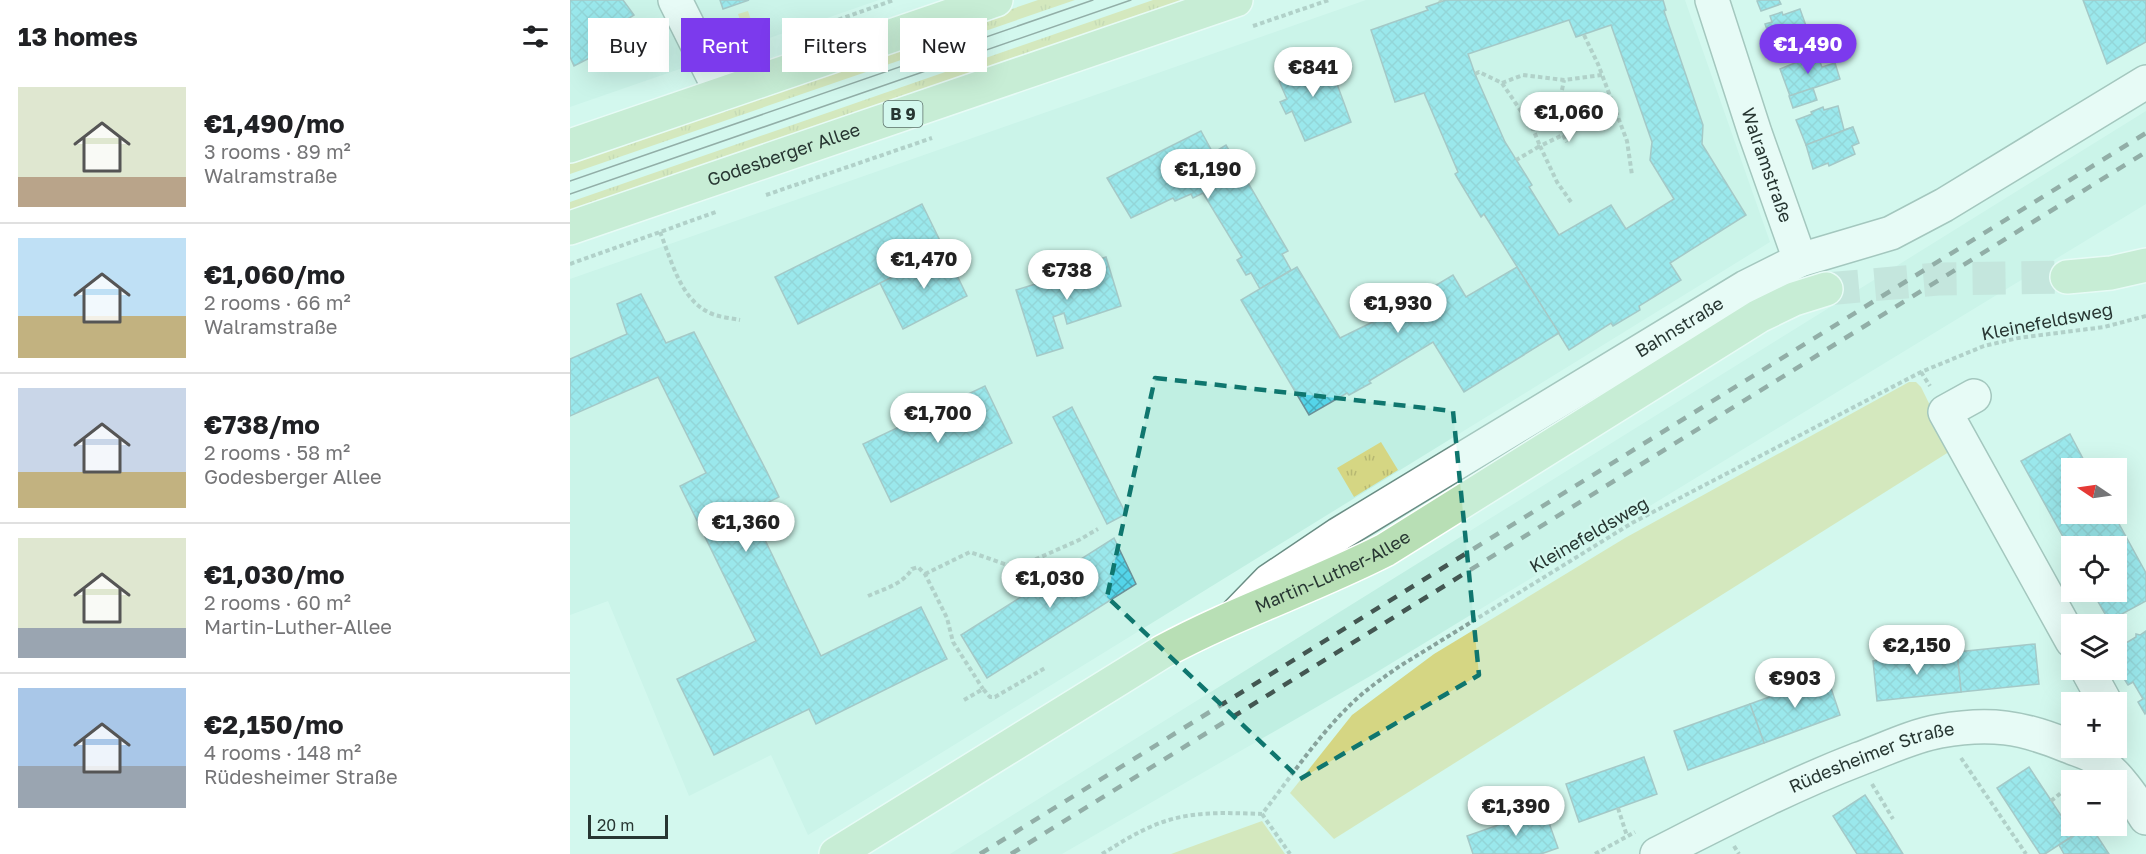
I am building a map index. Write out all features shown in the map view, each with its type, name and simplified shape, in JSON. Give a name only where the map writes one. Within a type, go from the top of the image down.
[{"type":"main road","points":[[570,146],[996,0]]},
{"type":"main road","name":"Godesberger Allee","points":[[570,228],[1236,0]]},
{"type":"main road","points":[[2067,277],[2111,273],[2146,265]]},
{"type":"main road","name":"Martin-Luther-Allee","points":[[836,854],[1162,652],[1236,615],[1338,574],[1385,550],[1759,316],[1794,299],[1826,289]]},
{"type":"street","points":[[675,0],[722,94]]},
{"type":"street","name":"Walramstraße","points":[[1712,0],[1755,133],[1800,260]]},
{"type":"street","name":"Bahnstraße","points":[[1236,615],[1269,581],[1339,534],[1746,287],[1800,260],[1891,233],[1944,205],[2146,82]]},
{"type":"street","points":[[1974,396],[1945,412],[2061,622]]},
{"type":"street","name":"Rüdesheimer Straße","points":[[1658,854],[1787,789],[1905,741],[1942,731],[2004,726],[2061,741]]},
{"type":"street","name":"Rüdesheimer Straße","points":[[2104,758],[2146,818]]},
{"type":"path","points":[[842,18],[894,0]]},
{"type":"path","points":[[1584,35],[1627,141],[1632,175]]},
{"type":"path","points":[[1474,74],[1479,72],[1502,83],[1533,129],[1557,182],[1571,202]]},
{"type":"path","points":[[1502,83],[1523,75],[1564,80],[1602,75]]},
{"type":"path","points":[[1562,90],[1564,80]]},
{"type":"path","points":[[1516,160],[1592,121],[1617,114]]},
{"type":"path","points":[[1563,135],[1568,142]]},
{"type":"path","points":[[660,232],[680,281],[696,304],[709,313],[740,320]]},
{"type":"path","name":"Kleinefeldsweg","points":[[1262,814],[1315,745],[1363,693],[1450,634],[1632,523],[1874,395],[1947,360],[1984,346],[2018,338],[2104,327],[2146,316]]},
{"type":"path","points":[[925,573],[970,552],[1016,568],[1098,529]]},
{"type":"path","points":[[1009,566],[1026,593]]},
{"type":"path","points":[[868,596],[902,580],[912,569],[918,567],[925,573],[947,618],[953,642],[983,689],[990,696],[995,697],[1045,668]]},
{"type":"path","points":[[964,700],[983,689]]},
{"type":"path","points":[[1942,731],[2026,854]]},
{"type":"path","points":[[1857,760],[1893,819]]},
{"type":"path","points":[[2051,801],[2061,793]]},
{"type":"path","points":[[1618,808],[1627,836]]},
{"type":"path","points":[[1102,854],[1149,827],[1170,819],[1202,814],[1262,814],[1290,854]]},
{"type":"highlighted area","points":[[1155,378],[1453,411],[1479,675],[1300,779],[1107,597]]},
{"type":"shaded area","points":[[570,0],[879,0],[827,18],[782,18],[782,34],[770,38],[770,18],[681,18],[681,69],[570,107]]},
{"type":"shaded area","points":[[1366,0],[1685,0],[1770,242],[808,835],[771,755],[689,796],[608,601],[570,615],[570,279]]},
{"type":"shaded area","points":[[2146,111],[2146,204],[1372,675],[1062,854],[950,854]]},
{"type":"green space","points":[[1038,0],[1075,0],[987,30],[986,18]]},
{"type":"green space","points":[[1153,0],[1192,0],[987,71],[987,58]]},
{"type":"green space","points":[[748,11],[750,18],[739,18],[738,14]]},
{"type":"green space","points":[[900,47],[900,60],[888,64],[888,52]]},
{"type":"green space","points":[[829,72],[866,72],[570,174],[570,161]]},
{"type":"green space","points":[[945,72],[984,72],[570,215],[570,202]]},
{"type":"green space","points":[[1909,382],[1916,382],[1921,387],[1952,450],[1334,839],[1290,793],[1352,715],[1434,654],[1625,538]]},
{"type":"green space","points":[[1381,442],[1398,470],[1354,497],[1337,468]]},
{"type":"green space","points":[[1262,821],[1285,854],[1171,854]]},
{"type":"building","points":[[570,0],[623,0],[634,15],[629,18],[588,18],[588,59],[574,66],[570,57]]},
{"type":"building","points":[[720,0],[749,0],[723,9]]},
{"type":"building","points":[[1446,0],[1663,0],[1666,10],[1664,11],[1703,125],[1702,144],[1746,215],[1670,263],[1681,280],[1639,306],[1640,310],[1613,326],[1611,323],[1569,350],[1484,214],[1481,217],[1455,174],[1458,172],[1424,93],[1395,102],[1371,30],[1428,10],[1426,7]],"holes":[[[1569,20],[1576,37],[1611,25],[1652,142],[1650,160],[1674,199],[1626,229],[1611,205],[1559,235],[1529,187],[1532,185],[1505,142],[1468,54]]]},
{"type":"building","points":[[1779,0],[1781,4],[1761,11],[1757,1]]},
{"type":"building","points":[[2083,0],[2146,0],[2146,42],[2107,64]]},
{"type":"building","points":[[1800,9],[1809,34],[1781,46],[1780,43],[1773,46],[1765,24],[1772,22],[1770,16],[1782,12],[1783,15]]},
{"type":"building","points":[[1801,37],[1805,49],[1777,58],[1773,46],[1780,43],[1781,46]]},
{"type":"building","points":[[1317,56],[1326,63],[1335,85],[1337,84],[1351,122],[1305,141],[1292,111],[1286,114],[1280,102],[1287,99],[1279,81],[1280,76],[1295,64]]},
{"type":"building","points":[[1818,57],[1822,67],[1835,63],[1840,79],[1790,96],[1780,69],[1807,58],[1807,61]]},
{"type":"building","points":[[1813,88],[1817,100],[1793,108],[1789,96]]},
{"type":"building","points":[[1838,106],[1844,130],[1853,127],[1806,145],[1796,120],[1823,107],[1824,110]]},
{"type":"building","points":[[1853,127],[1859,143],[1852,146],[1855,154],[1829,166],[1828,163],[1813,169],[1806,145]]},
{"type":"building","points":[[1201,131],[1213,153],[1226,145],[1288,251],[1282,254],[1291,270],[1260,289],[1251,273],[1246,275],[1237,260],[1242,257],[1203,193],[1193,198],[1191,194],[1175,201],[1173,198],[1131,218],[1107,178]]},
{"type":"building","points":[[922,204],[945,251],[798,324],[775,277]]},
{"type":"building","points":[[945,251],[967,296],[903,329],[880,283]]},
{"type":"building","points":[[1106,257],[1121,306],[1067,324],[1064,313],[1053,317],[1063,348],[1037,356],[1016,290],[1042,282],[1040,278]]},
{"type":"building","points":[[1297,267],[1340,338],[1383,317],[1453,275],[1466,297],[1517,267],[1559,333],[1464,392],[1433,342],[1369,381],[1371,383],[1349,395],[1347,393],[1309,415],[1241,300]]},
{"type":"building","points":[[641,294],[666,343],[694,332],[767,472],[779,497],[751,511],[821,656],[921,607],[947,659],[816,724],[809,709],[714,755],[677,679],[756,641],[680,486],[706,473],[658,377],[570,416],[570,359],[627,334],[617,304]]},
{"type":"building","points":[[985,386],[1012,443],[891,502],[863,444]]},
{"type":"building","points":[[1072,407],[1126,514],[1107,524],[1053,417]]},
{"type":"building","points":[[2070,434],[2083,458],[2061,458],[2061,524],[2119,524],[2126,536],[2063,536],[2021,461]]},
{"type":"building","points":[[1114,538],[1136,584],[987,678],[961,635]]},
{"type":"building","points":[[2127,538],[2146,573],[2146,601],[2122,614],[2105,614],[2098,602],[2127,602]]},
{"type":"building","points":[[2146,631],[2145,714],[2138,702],[2143,699],[2133,682],[2128,685],[2125,680],[2127,680],[2127,642],[2136,637],[2136,634],[2140,635]]},
{"type":"building","points":[[2035,644],[2039,684],[1961,692],[1957,652]]},
{"type":"building","points":[[1957,652],[1961,692],[1877,701],[1873,661]]},
{"type":"building","points":[[1827,676],[1840,715],[1764,743],[1750,704]]},
{"type":"building","points":[[1750,704],[1764,743],[1688,770],[1674,731]]},
{"type":"building","points":[[1644,757],[1657,794],[1579,822],[1566,784]]},
{"type":"building","points":[[2029,767],[2061,815],[2061,836],[2072,836],[2045,854],[2040,854],[1997,788]]},
{"type":"building","points":[[1865,795],[1903,854],[1857,854],[1833,816]]},
{"type":"building","points":[[1544,809],[1558,848],[1541,854],[1473,854],[1467,836]]},
{"type":"building","points":[[2073,836],[2097,836],[2109,854],[2064,854],[2059,845]]},
{"type":"tunnel","points":[[1826,289],[1938,279],[2067,277]]},
{"type":"tram line","points":[[570,181],[1093,0]]},
{"type":"tram line","points":[[570,194],[1131,0]]},
{"type":"railway","points":[[980,854],[2146,133]]},
{"type":"railway","points":[[1011,854],[2146,152]]}]
